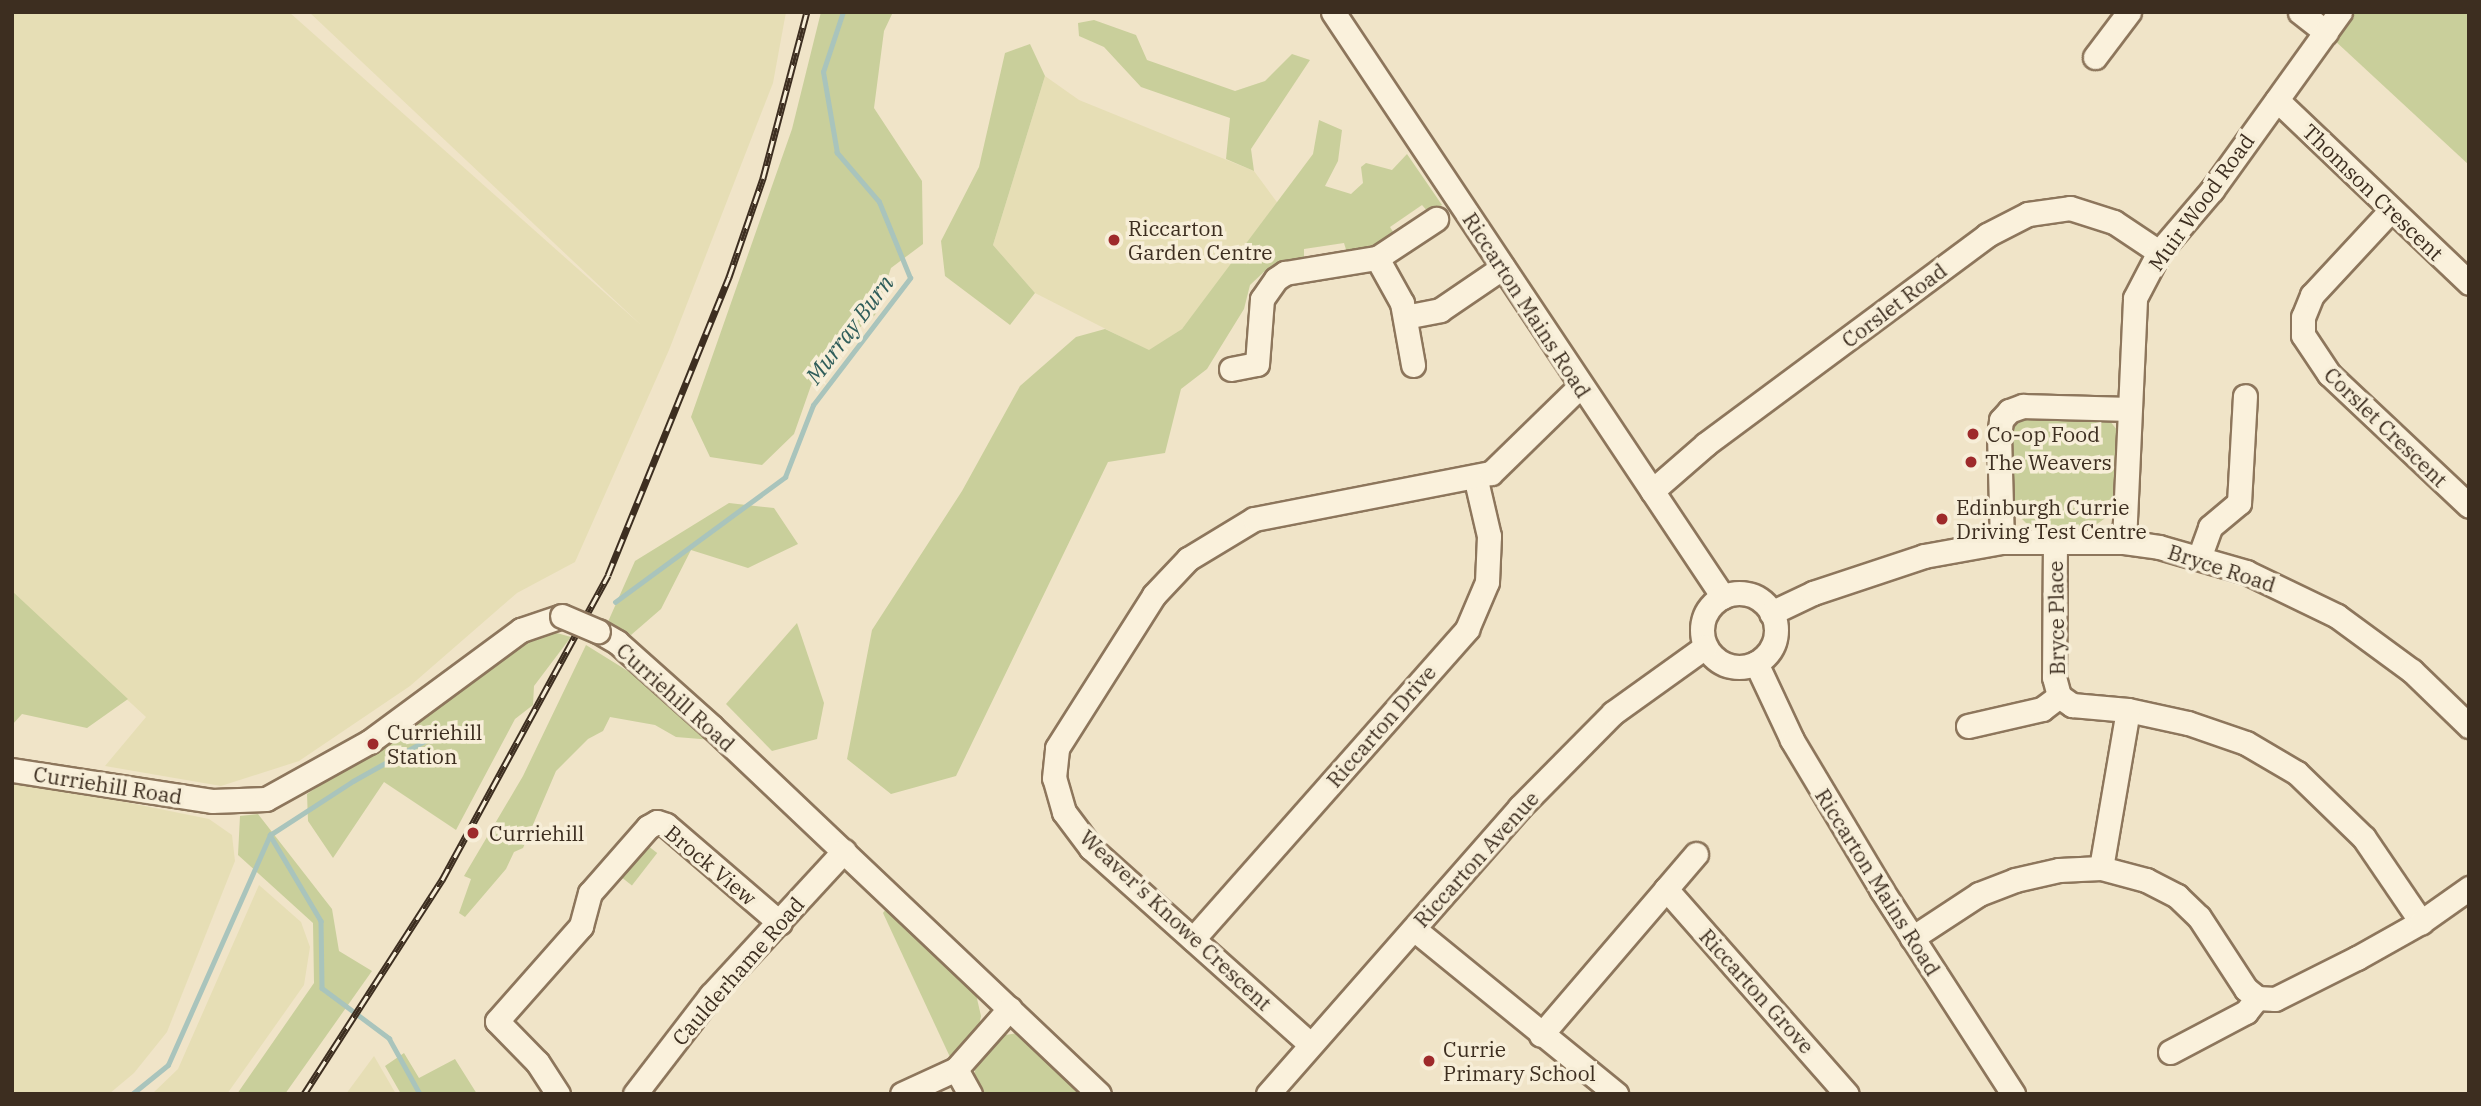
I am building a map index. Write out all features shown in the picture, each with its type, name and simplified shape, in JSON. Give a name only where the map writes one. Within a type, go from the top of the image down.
[{"type":"street","name":"Riccarton Mains Road","points":[[1333,12],[1723,597]]},
{"type":"street","points":[[2106,51],[2129,12]]},
{"type":"street","points":[[2300,12],[2326,32]]},
{"type":"street","name":"Muir Wood Road","points":[[2124,542],[2135,298],[2159,252],[2212,190],[2340,12]]},
{"type":"street","name":"Thomson Crescent","points":[[2277,100],[2469,283]]},
{"type":"street","name":"Corslet Road","points":[[1652,491],[1706,444],[1976,243],[2028,214],[2070,208],[2114,222],[2159,252]]},
{"type":"street","name":"Corslet Crescent","points":[[2391,210],[2312,295],[2303,317],[2303,335],[2329,373],[2469,506]]},
{"type":"street","points":[[1231,369],[1257,364],[1262,299],[1276,279],[1285,273],[1377,258],[1436,219]]},
{"type":"street","points":[[1377,258],[1398,293],[1413,365]]},
{"type":"street","points":[[1405,317],[1440,310],[1503,267]]},
{"type":"street","name":"Weaver's Knowe Crescent","points":[[1310,1044],[1091,848],[1064,812],[1054,778],[1056,748],[1154,595],[1188,559],[1254,519],[1476,480],[1503,465],[1580,386]]},
{"type":"street","points":[[2199,558],[2210,527],[2239,503],[2245,396]]},
{"type":"street","points":[[2002,541],[1999,437],[2001,420],[2009,411],[2023,406],[2128,409]]},
{"type":"street","name":"Riccarton Drive","points":[[1193,939],[1467,629],[1488,582],[1489,536],[1476,480]]},
{"type":"street","name":"Bryce Place","points":[[2055,540],[2054,677],[2059,696]]},
{"type":"street","name":"Bryce Road","points":[[1772,613],[1813,593],[1924,556],[2002,541],[2124,542],[2199,558],[2246,572],[2337,616],[2412,671],[2469,726]]},
{"type":"street","points":[[1723,597],[1756,597],[1772,613],[1775,635],[1772,646],[1756,663],[1733,666],[1705,648],[1703,623],[1706,612],[1723,597]]},
{"type":"street","name":"Curriehill Road","points":[[12,770],[212,801],[265,799],[369,742],[521,630],[562,616],[598,631],[626,650],[844,851],[1099,1094]]},
{"type":"street","name":"Riccarton Avenue","points":[[1268,1094],[1520,807],[1613,713],[1705,648]]},
{"type":"street","name":"Riccarton Mains Road","points":[[1756,663],[1792,740],[1912,938],[2013,1094]]},
{"type":"street","points":[[1968,726],[2042,709],[2059,696],[2072,705],[2128,710],[2188,723],[2246,743],[2297,773],[2364,838],[2421,922]]},
{"type":"street","points":[[2101,868],[2128,710]]},
{"type":"street","name":"Brock View","points":[[558,1094],[537,1062],[497,1021],[581,926],[590,894],[648,827],[657,822],[666,825],[779,923]]},
{"type":"street","name":"Caulderhame Road","points":[[635,1094],[711,995],[844,851]]},
{"type":"street","points":[[1541,1035],[1696,854]]},
{"type":"street","points":[[1912,938],[1979,894],[2015,880],[2059,870],[2101,868],[2146,880],[2177,896],[2199,918],[2246,989],[2257,998],[2275,999],[2421,922],[2469,888]]},
{"type":"street","name":"Riccarton Grove","points":[[1666,889],[1847,1094]]},
{"type":"street","points":[[1414,929],[1616,1094]]},
{"type":"street","points":[[2170,1052],[2246,1012],[2257,998]]},
{"type":"street","points":[[902,1094],[956,1069],[1010,1009]]},
{"type":"street","points":[[956,1069],[970,1094]]},
{"type":"shaded area","points":[[12,12],[289,12],[641,325],[309,12],[786,12],[773,83],[669,350],[575,562],[517,593],[410,686],[299,761],[221,786],[105,766],[146,717],[12,593]]},
{"type":"shaded area","points":[[1045,76],[1079,100],[1254,171],[1279,205],[1182,329],[1149,351],[1035,293],[993,245]]},
{"type":"shaded area","points":[[12,779],[209,819],[232,835],[235,861],[167,1032],[134,1073],[109,1094],[12,1094]]},
{"type":"shaded area","points":[[259,885],[301,922],[310,947],[304,985],[227,1094],[152,1094],[178,1069]]},
{"type":"shaded area","points":[[374,1056],[396,1094],[346,1094]]},
{"type":"green space","points":[[821,12],[893,12],[884,31],[874,108],[922,181],[923,244],[891,268],[875,315],[820,360],[794,434],[762,465],[710,457],[691,417],[792,129]]},
{"type":"green space","points":[[2353,12],[2469,12],[2469,165],[2333,39]]},
{"type":"green space","points":[[1094,20],[1136,35],[1147,60],[1235,91],[1265,81],[1292,54],[1310,60],[1251,149],[1254,171],[1226,159],[1230,118],[1141,87],[1104,47],[1079,36],[1078,23]]},
{"type":"green space","points":[[1030,44],[1045,76],[993,245],[1035,293],[1010,325],[945,276],[941,241],[979,167],[1005,53]]},
{"type":"green space","points":[[1319,120],[1342,130],[1338,161],[1325,186],[1351,194],[1363,183],[1361,167],[1366,163],[1392,170],[1407,154],[1442,205],[1429,213],[1422,205],[1390,227],[1395,235],[1372,248],[1347,253],[1344,243],[1304,249],[1304,257],[1266,270],[1250,285],[1244,309],[1207,369],[1181,389],[1165,453],[1108,462],[956,776],[891,794],[847,759],[872,630],[962,491],[1020,386],[1076,337],[1105,329],[1149,350],[1182,329],[1313,154]]},
{"type":"green space","points":[[2106,416],[2121,435],[2118,509],[2090,529],[2031,528],[2011,508],[2009,437],[2015,422],[2028,417]]},
{"type":"green space","points":[[729,503],[774,508],[798,544],[748,568],[691,550],[661,609],[631,635],[607,624],[635,561]]},
{"type":"green space","points":[[12,591],[128,699],[87,728],[22,714],[12,725]]},
{"type":"green space","points":[[797,623],[824,703],[817,739],[772,751],[726,704]]},
{"type":"green space","points":[[546,630],[571,637],[534,686],[533,705],[515,719],[456,830],[384,782],[333,858],[308,821],[307,794]]},
{"type":"green space","points":[[586,645],[631,673],[713,740],[676,737],[655,725],[610,717],[603,731],[588,739],[556,771],[523,848],[514,852],[506,869],[465,917],[459,913],[471,879],[464,876],[523,776]]},
{"type":"green space","points":[[258,814],[332,909],[339,951],[372,971],[285,1094],[237,1094],[314,983],[313,923],[238,855],[240,816]]},
{"type":"green space","points":[[643,842],[657,853],[632,885],[618,874]]},
{"type":"green space","points":[[888,906],[975,990],[981,1016],[978,1031],[950,1057],[883,913]]},
{"type":"green space","points":[[1018,1033],[1079,1094],[981,1094],[974,1077],[977,1058],[999,1036]]},
{"type":"green space","points":[[404,1053],[419,1078],[455,1059],[477,1094],[401,1094],[385,1066]]},
{"type":"waterway","name":"Murray Burn","points":[[615,602],[785,477],[813,405],[910,278],[879,202],[837,153],[823,72],[843,12]]},
{"type":"waterway","points":[[132,1094],[168,1065],[270,835],[353,781],[453,725]]},
{"type":"waterway","points":[[270,835],[321,921],[322,988],[389,1038],[420,1094]]},
{"type":"railway","points":[[304,1094],[442,880],[608,575],[729,277],[763,178],[807,12]]},
{"type":"place","name":"Riccarton Garden Centre","points":[[1114,240]]},
{"type":"place","name":"Co-op Food","points":[[1973,434]]},
{"type":"place","name":"The Weavers","points":[[1971,462]]},
{"type":"place","name":"Edinburgh Currie Driving Test Centre","points":[[1942,519]]},
{"type":"place","name":"Curriehill Station","points":[[373,744]]},
{"type":"place","name":"Curriehill","points":[[473,833]]},
{"type":"place","name":"Currie Primary School","points":[[1429,1061]]}]
